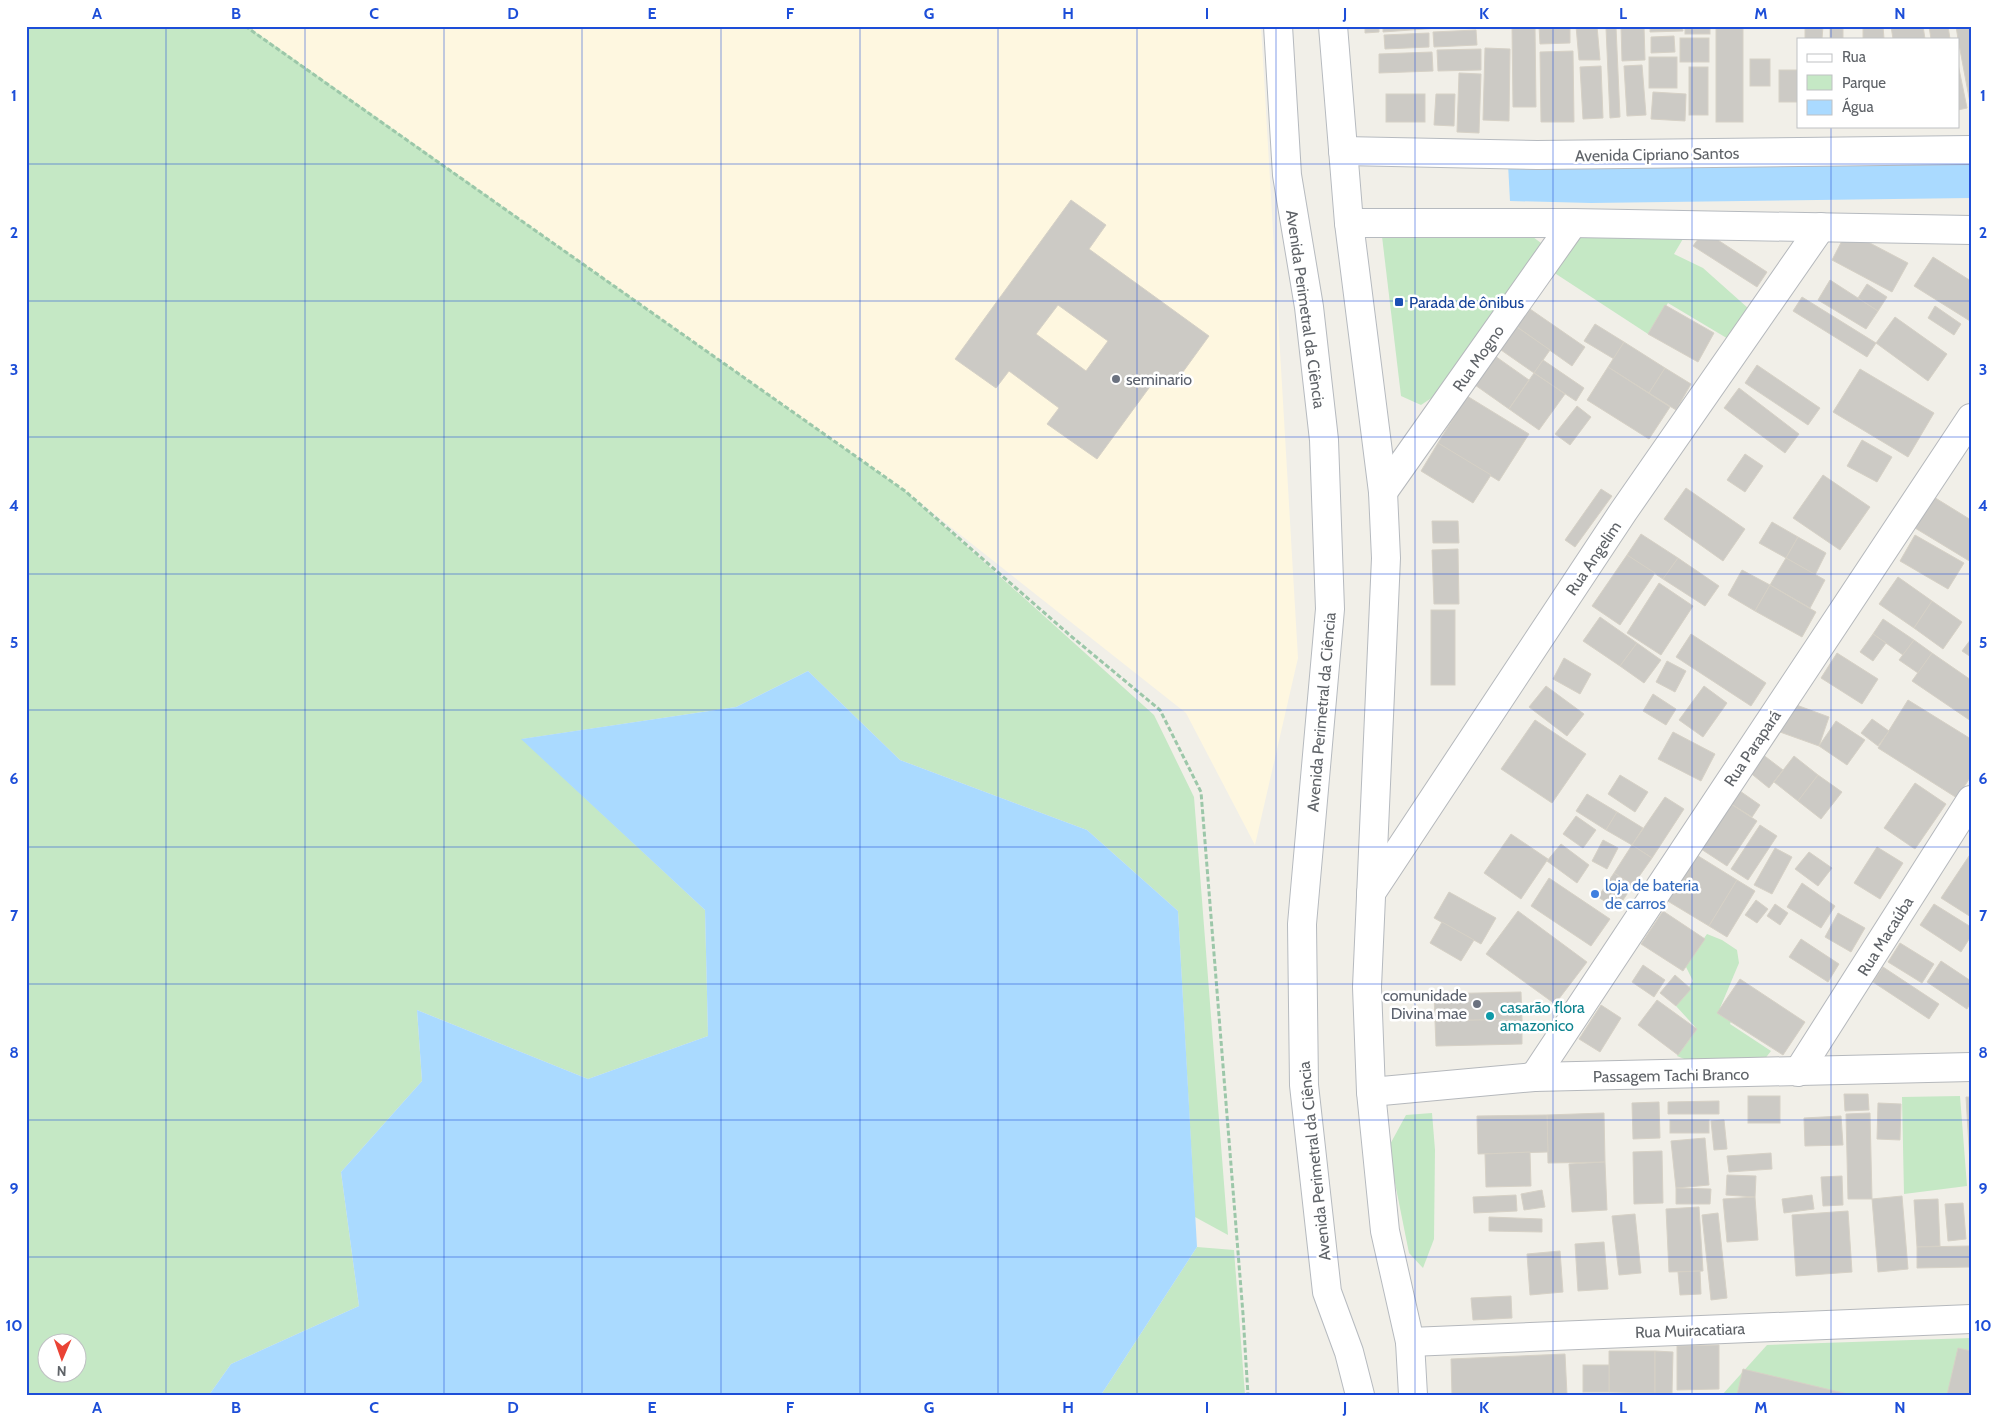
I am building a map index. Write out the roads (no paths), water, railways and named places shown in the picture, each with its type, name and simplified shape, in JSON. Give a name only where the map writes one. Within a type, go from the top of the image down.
[{"type":"street","name":"Avenida Perimetral da Ciência","points":[[1278,26],[1287,175],[1309,307],[1324,440],[1330,609],[1302,924],[1304,1085],[1327,1292],[1348,1352],[1360,1395]]},
{"type":"street","points":[[1333,26],[1349,223],[1383,492],[1386,558],[1367,987],[1371,1092],[1385,1231],[1410,1342],[1413,1395]]},
{"type":"street","name":"Avenida Cipriano Santos","points":[[1343,151],[1537,155],[1971,150]]},
{"type":"street","points":[[1349,223],[1573,223],[1971,230]]},
{"type":"street","name":"Rua Mogno","points":[[1383,492],[1573,223]]},
{"type":"street","name":"Rua Angelim","points":[[1371,893],[1624,512],[1821,227]]},
{"type":"street","name":"Rua Parapará","points":[[1534,1077],[1971,418]]},
{"type":"street","name":"Rua Macaúba","points":[[1798,1072],[1971,800]]},
{"type":"street","name":"Passagem Tachi Branco","points":[[1371,1092],[1534,1077],[1971,1067]]},
{"type":"street","name":"Rua Muiracatiara","points":[[1410,1342],[1971,1319]]},
{"type":"water","points":[[1971,163],[1971,198],[1591,203],[1510,201],[1508,164]]},
{"type":"water","points":[[808,671],[900,760],[1087,830],[1178,911],[1197,1247],[1101,1395],[209,1395],[231,1364],[359,1306],[341,1172],[422,1081],[417,1010],[588,1079],[708,1036],[705,910],[521,739],[736,707]]},
{"type":"place","name":"Parada de ônibus","points":[[1399,302]]},
{"type":"place","name":"seminario","points":[[1116,379]]},
{"type":"place","name":"loja de bateria de carros","points":[[1595,894]]},
{"type":"place","name":"comunidade Divina mae","points":[[1477,1004]]},
{"type":"place","name":"casarão flora amazonico","points":[[1490,1016]]}]
